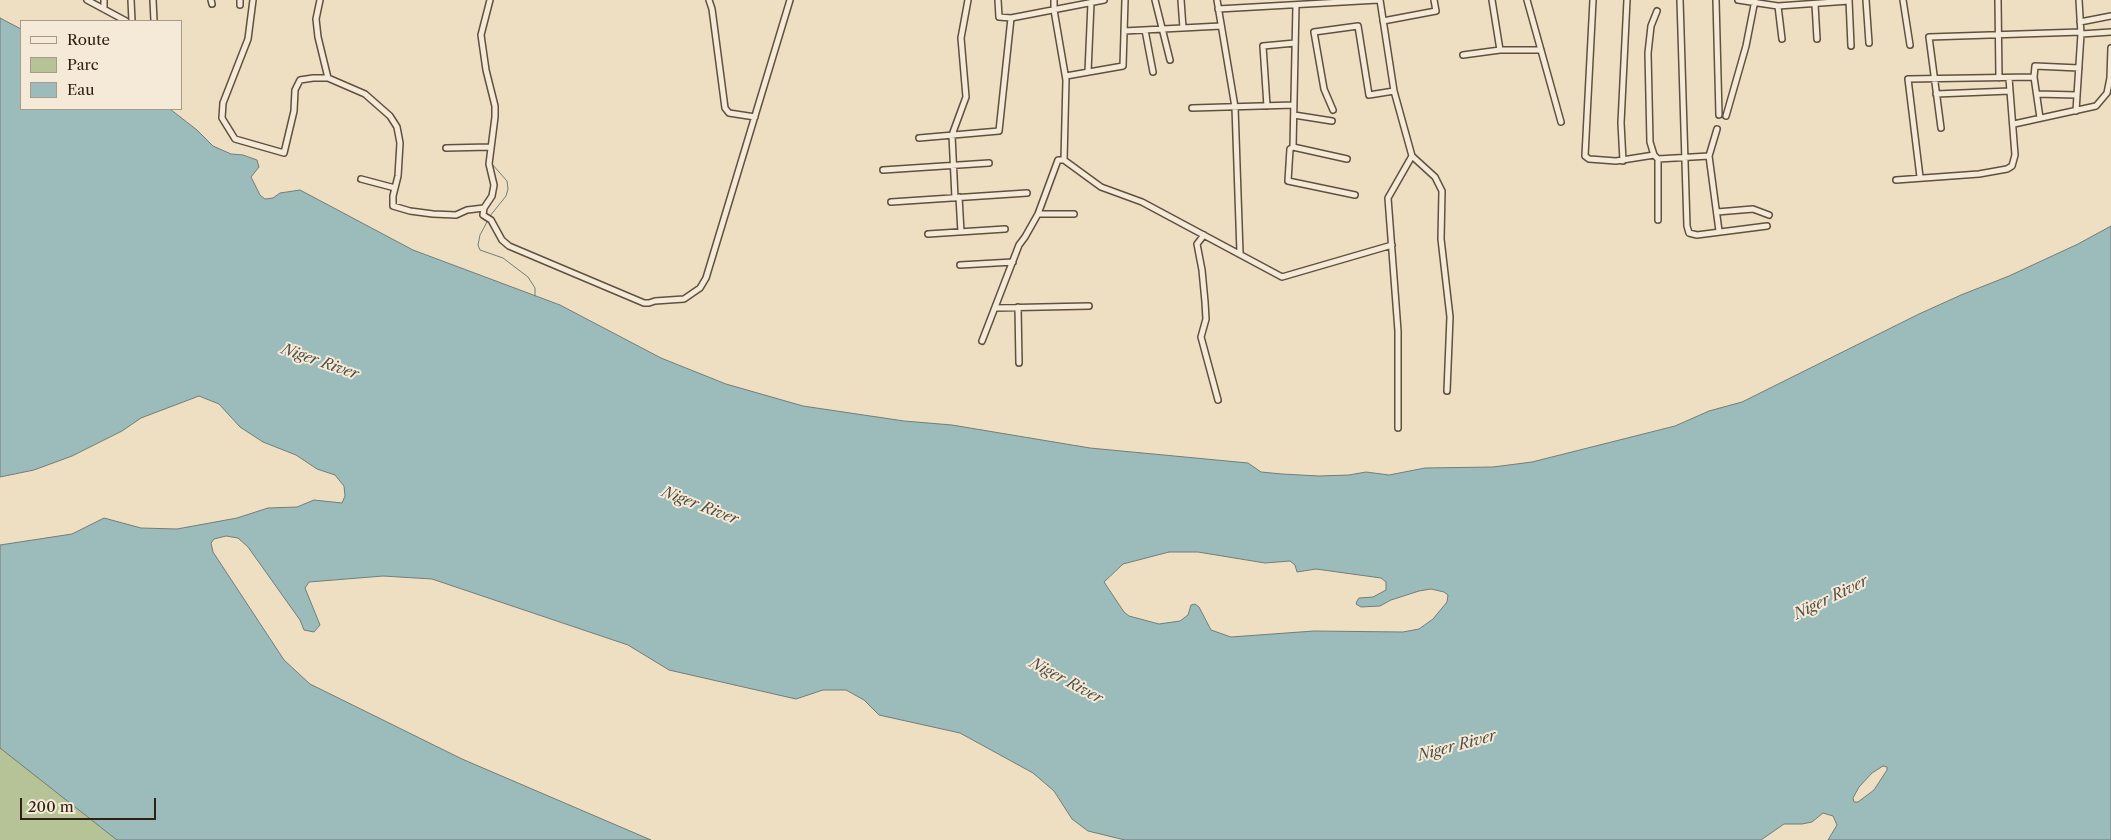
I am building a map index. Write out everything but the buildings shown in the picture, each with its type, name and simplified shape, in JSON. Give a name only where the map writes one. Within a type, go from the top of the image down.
[{"type":"street","points":[[87,0],[124,20]]},
{"type":"street","points":[[104,0],[104,10]]},
{"type":"street","points":[[131,0],[132,20]]},
{"type":"street","points":[[153,0],[154,20]]},
{"type":"street","points":[[254,0],[248,39],[223,102],[222,118],[235,140],[284,153]]},
{"type":"street","points":[[320,0],[316,19],[318,37],[328,78]]},
{"type":"street","points":[[490,0],[481,35],[486,70],[495,106],[489,164],[494,185],[492,196],[484,208],[483,215],[489,219],[502,240],[509,246],[644,304],[684,299],[700,288],[706,278],[790,0]]},
{"type":"street","points":[[709,0],[712,9],[726,108],[729,112],[754,117]]},
{"type":"street","points":[[961,232],[952,135],[966,97],[961,38],[968,0]]},
{"type":"street","points":[[998,0],[999,17],[1011,18],[1104,0]]},
{"type":"street","points":[[1054,0],[1054,10],[1066,76],[1064,160]]},
{"type":"street","points":[[1066,76],[1123,66],[1125,0]]},
{"type":"street","points":[[1155,0],[1170,60]]},
{"type":"street","points":[[1181,0],[1183,28]]},
{"type":"street","points":[[1217,0],[1235,107],[1240,253]]},
{"type":"street","points":[[1218,9],[1379,0],[1394,91],[1412,156],[1435,177],[1442,191],[1441,239],[1450,317],[1448,391]]},
{"type":"street","points":[[1383,21],[1436,11],[1434,0]]},
{"type":"street","points":[[1492,0],[1500,50]]},
{"type":"street","points":[[1527,0],[1561,122]]},
{"type":"street","points":[[1593,0],[1585,156],[1588,159],[1623,161],[1656,157],[1709,156]]},
{"type":"street","points":[[1623,161],[1621,123],[1627,0]]},
{"type":"street","points":[[1680,0],[1688,233],[1693,235],[1767,226]]},
{"type":"street","points":[[1716,0],[1719,115]]},
{"type":"street","points":[[1738,0],[1755,1],[1778,6],[1849,1],[1850,46]]},
{"type":"street","points":[[1866,0],[1869,43]]},
{"type":"street","points":[[1907,0],[1903,0],[1910,45]]},
{"type":"street","points":[[1998,0],[1999,78]]},
{"type":"street","points":[[2076,111],[2081,33],[2079,0]]},
{"type":"street","points":[[1726,116],[1746,46],[1755,1]]},
{"type":"street","points":[[1088,72],[1091,2]]},
{"type":"street","points":[[1815,4],[1817,39]]},
{"type":"street","points":[[1296,5],[1293,147],[1290,150],[1288,181],[1355,195]]},
{"type":"street","points":[[1778,6],[1782,39]]},
{"type":"street","points":[[1657,10],[1652,26],[1648,53],[1650,142],[1656,157],[1658,220]]},
{"type":"street","points":[[2080,22],[2111,16]]},
{"type":"street","points":[[919,138],[999,130],[1011,18]]},
{"type":"street","points":[[1124,31],[1221,26]]},
{"type":"street","points":[[1333,110],[1324,89],[1314,32],[1358,26],[1369,95],[1394,91]]},
{"type":"street","points":[[1145,30],[1153,72]]},
{"type":"street","points":[[1941,128],[1929,38],[2111,32]]},
{"type":"street","points":[[1267,106],[1263,46],[1295,43]]},
{"type":"street","points":[[2014,124],[2096,106],[2107,94],[2110,78],[2111,48]]},
{"type":"street","points":[[1463,55],[1500,50],[1541,50]]},
{"type":"street","points":[[2040,118],[2034,77],[2035,66],[2079,68]]},
{"type":"street","points":[[1920,177],[1908,79],[2034,77]]},
{"type":"street","points":[[281,160],[294,111],[295,90],[300,80],[328,78],[365,94],[390,116],[397,127],[400,143],[398,176],[393,206],[410,211],[456,215],[467,210],[484,208]]},
{"type":"street","points":[[1896,180],[1979,174],[2007,169],[2012,166],[2015,155],[2014,124],[2009,78]]},
{"type":"street","points":[[1936,94],[2010,91]]},
{"type":"street","points":[[2037,94],[2077,95]]},
{"type":"street","points":[[1192,108],[1294,105]]},
{"type":"street","points":[[1294,116],[1332,121]]},
{"type":"street","points":[[1717,129],[1709,156],[1720,232]]},
{"type":"street","points":[[446,148],[490,146]]},
{"type":"street","points":[[1293,147],[1347,159]]},
{"type":"street","points":[[1398,428],[1398,331],[1388,198],[1412,156]]},
{"type":"street","points":[[982,342],[1012,262],[1038,214],[1058,160],[1064,160],[1101,187],[1142,202],[1282,277],[1392,245]]},
{"type":"street","points":[[882,170],[989,163]]},
{"type":"street","points":[[361,178],[395,188]]},
{"type":"street","points":[[891,202],[1027,193]]},
{"type":"street","points":[[1717,212],[1753,210],[1769,215]]},
{"type":"street","points":[[1038,214],[1074,214]]},
{"type":"street","points":[[928,234],[1005,229]]},
{"type":"street","points":[[1204,235],[1197,244],[1202,270],[1206,319],[1201,337],[1218,400]]},
{"type":"street","points":[[960,266],[1012,262]]},
{"type":"street","points":[[995,308],[1089,306]]},
{"type":"street","points":[[1018,307],[1019,363]]},
{"type":"green space","points":[[0,748],[27,768],[117,840],[0,840]]},
{"type":"water","name":"Niger River","points":[[0,18],[20,28],[20,110],[171,110],[197,130],[213,146],[231,154],[243,155],[257,160],[259,167],[251,177],[260,195],[265,199],[273,198],[280,193],[300,190],[413,250],[560,305],[661,358],[726,384],[803,406],[904,421],[952,425],[1090,448],[1248,463],[1261,472],[1319,476],[1349,475],[1366,472],[1389,475],[1425,468],[1493,467],[1532,462],[1675,426],[1709,411],[1742,402],[1919,314],[2009,276],[2078,244],[2111,226],[2111,840],[1828,840],[1837,825],[1833,816],[1823,813],[1812,822],[1784,824],[1761,840],[1125,840],[1088,831],[1072,819],[1054,791],[1033,773],[960,733],[879,715],[864,700],[846,690],[823,690],[796,699],[669,670],[628,645],[432,579],[383,576],[309,582],[305,588],[320,625],[314,632],[304,630],[300,620],[248,547],[238,538],[226,536],[214,539],[211,543],[213,552],[284,660],[310,684],[462,759],[651,840],[117,840],[0,748],[0,545],[72,534],[104,518],[141,528],[177,529],[237,518],[268,508],[297,507],[314,500],[342,503],[345,496],[344,486],[335,475],[317,469],[296,455],[263,442],[240,427],[219,404],[199,396],[141,418],[122,431],[72,456],[34,470],[0,477]],"holes":[[[1169,552],[1198,552],[1265,563],[1290,561],[1295,565],[1297,572],[1316,569],[1381,578],[1386,582],[1386,590],[1373,597],[1359,598],[1356,604],[1361,607],[1380,606],[1391,600],[1431,589],[1448,595],[1447,602],[1433,619],[1419,629],[1403,632],[1314,631],[1231,637],[1211,630],[1199,607],[1195,604],[1191,605],[1188,615],[1180,621],[1159,624],[1129,616],[1124,612],[1104,582],[1123,564]],[[1883,766],[1887,767],[1874,790],[1858,802],[1854,802],[1853,798],[1859,787],[1872,773]]]},
{"type":"waterway","points":[[490,216],[506,196],[508,189],[507,181],[492,164]]},
{"type":"waterway","points":[[488,220],[480,235],[478,245],[480,250],[503,258],[528,277],[535,288],[535,296]]}]
